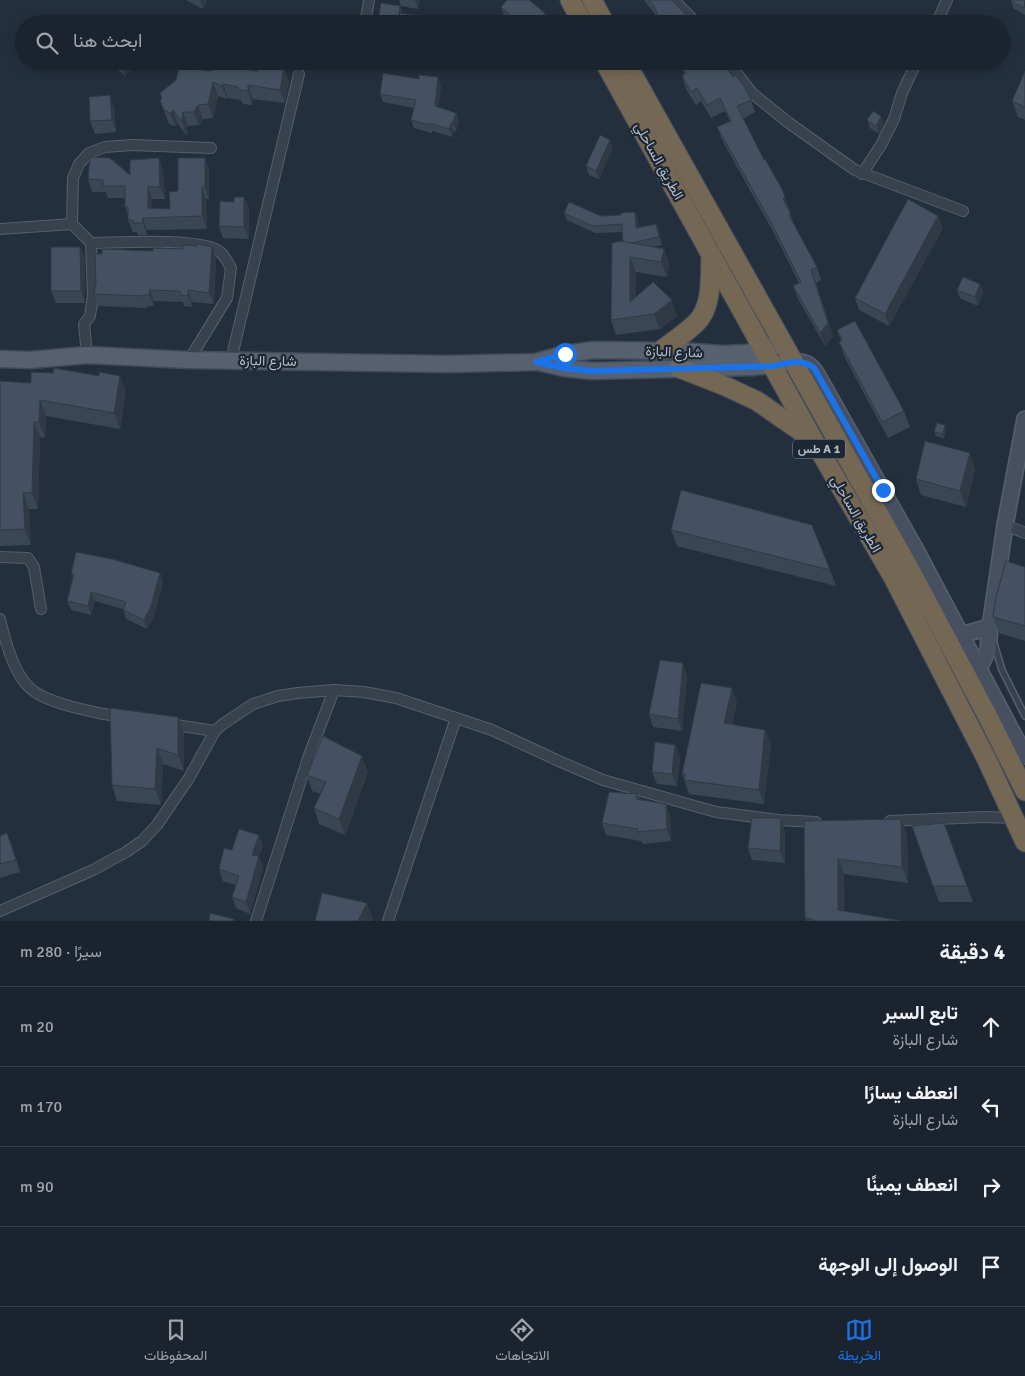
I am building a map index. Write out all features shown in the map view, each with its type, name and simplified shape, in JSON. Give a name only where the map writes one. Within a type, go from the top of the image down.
[{"type":"highway","points":[[570,0],[578,15]]},
{"type":"highway","points":[[592,0],[600,15]]},
{"type":"highway","name":"الطريق الساحلي","points":[[609,70],[814,441],[893,578],[986,758],[1025,842]]},
{"type":"highway","name":"الطريق الساحلي","points":[[631,70],[910,570],[1025,791]]},
{"type":"highway","points":[[662,350],[698,322],[704,312],[708,300],[711,253]]},
{"type":"highway","points":[[679,368],[757,400],[814,441]]},
{"type":"main road","name":"شارع البازة","points":[[536,362],[565,354],[594,350],[662,350],[722,354],[746,353],[783,344]]},
{"type":"main road","name":"شارع البازة","points":[[0,359],[30,360],[87,356],[188,360],[448,364],[536,362],[592,371],[773,366],[793,362]]},
{"type":"street","points":[[366,15],[369,0]]},
{"type":"street","points":[[674,0],[688,15]]},
{"type":"street","points":[[940,15],[947,0]]},
{"type":"street","points":[[733,70],[753,94],[854,170],[963,211]]},
{"type":"street","points":[[862,174],[881,145],[913,70]]},
{"type":"street","points":[[231,360],[299,74]]},
{"type":"street","points":[[87,356],[84,324],[90,316],[93,296],[91,243],[72,224],[73,178],[78,164],[89,153],[105,147],[132,145],[211,148]]},
{"type":"street","points":[[0,229],[72,224]]},
{"type":"street","points":[[91,243],[190,243],[208,245],[220,252],[231,268],[227,298],[188,360]]},
{"type":"street","points":[[793,362],[801,361],[808,363],[814,368],[911,542],[1025,756]]},
{"type":"street","points":[[979,669],[988,650],[1005,525],[1025,419]]},
{"type":"street","points":[[1005,525],[1025,533]]},
{"type":"street","points":[[0,557],[28,558],[32,562],[41,609]]},
{"type":"street","points":[[0,619],[10,654],[19,673],[30,689],[43,698],[107,715],[136,719]]},
{"type":"street","points":[[961,634],[990,627]]},
{"type":"street","points":[[256,921],[308,758],[334,690]]},
{"type":"street","points":[[0,911],[93,870],[142,841],[157,825],[189,778],[215,731],[236,714],[253,704],[278,696],[334,690],[364,692],[396,698],[492,730],[603,780],[716,812],[779,820],[824,822]]},
{"type":"street","points":[[388,921],[456,718]]},
{"type":"street","points":[[155,722],[215,731]]},
{"type":"street","points":[[881,821],[984,817],[1014,818]]},
{"type":"lane","points":[[990,627],[1002,670],[1025,716]]},
{"type":"building","points":[[507,0],[529,0],[545,13],[543,15],[510,15],[501,7]]},
{"type":"building","points":[[649,0],[672,0],[686,15],[658,15]]},
{"type":"building","points":[[1025,0],[1024,8],[1011,1]]},
{"type":"building","points":[[381,3],[400,6],[399,15],[379,15]]},
{"type":"building","points":[[178,70],[283,70],[280,90],[248,85],[248,91],[238,90],[238,87],[223,84],[222,86],[213,82],[208,104],[198,105],[194,112],[183,112],[182,122],[173,110],[170,113],[164,110],[160,101],[162,98],[160,93],[176,80]]},
{"type":"building","points":[[684,70],[728,70],[744,86],[751,100],[737,106],[764,160],[782,189],[785,197],[783,199],[791,214],[789,215],[817,267],[811,270],[828,323],[820,333],[793,286],[801,282],[772,224],[717,127],[731,121],[720,98],[707,105],[697,88],[691,92],[682,76],[686,73]]},
{"type":"building","points":[[1025,71],[1025,107],[1012,101]]},
{"type":"building","points":[[383,73],[419,79],[419,75],[438,77],[435,106],[456,113],[449,129],[411,120],[416,100],[380,94]]},
{"type":"building","points":[[110,95],[112,120],[90,121],[89,97]]},
{"type":"building","points":[[873,111],[881,116],[876,126],[867,120]]},
{"type":"building","points":[[600,135],[610,140],[596,171],[586,166]]},
{"type":"building","points":[[90,157],[110,158],[130,175],[130,160],[159,158],[160,187],[148,187],[148,208],[170,209],[169,192],[178,191],[178,158],[205,158],[202,216],[143,218],[143,223],[134,223],[133,220],[128,220],[128,207],[125,207],[125,186],[103,186],[103,180],[88,179]]},
{"type":"building","points":[[234,197],[244,197],[244,227],[219,226],[220,201],[234,202]]},
{"type":"building","points":[[908,199],[938,216],[885,314],[855,298]]},
{"type":"building","points":[[569,202],[601,216],[635,212],[636,228],[656,224],[659,237],[631,243],[623,242],[622,224],[593,226],[564,213]]},
{"type":"building","points":[[621,241],[664,249],[661,262],[630,257],[630,302],[653,282],[672,300],[654,314],[611,320],[612,243]]},
{"type":"building","points":[[197,244],[212,247],[209,293],[188,290],[188,296],[180,295],[180,291],[150,290],[149,295],[143,296],[94,294],[96,284],[95,254],[102,254],[102,249],[153,251],[153,248],[183,249],[183,245],[197,246]]},
{"type":"building","points":[[51,247],[80,247],[81,291],[51,291]]},
{"type":"building","points":[[963,277],[980,284],[975,297],[957,290]]},
{"type":"building","points":[[855,321],[904,411],[882,422],[839,342],[842,340],[837,330]]},
{"type":"building","points":[[54,368],[99,376],[99,372],[120,376],[114,413],[40,400],[39,422],[34,422],[32,493],[23,493],[25,529],[0,530],[0,381],[31,383],[31,372],[53,373]]},
{"type":"building","points":[[937,423],[945,425],[943,434],[934,432]]},
{"type":"building","points":[[925,441],[970,453],[960,491],[916,479]]},
{"type":"building","points":[[681,490],[812,525],[830,570],[671,530]]},
{"type":"building","points":[[76,552],[112,559],[160,573],[151,606],[144,620],[123,610],[126,602],[91,592],[88,606],[67,601],[74,574],[71,574]]},
{"type":"building","points":[[1006,561],[1025,567],[1025,626],[993,617],[996,597]]},
{"type":"building","points":[[660,660],[683,663],[678,719],[649,714]]},
{"type":"building","points":[[701,683],[732,688],[724,723],[765,730],[759,790],[684,780],[685,774],[682,774]]},
{"type":"building","points":[[110,708],[178,717],[178,755],[157,748],[155,789],[112,785]]},
{"type":"building","points":[[323,736],[362,756],[339,819],[314,808],[326,782],[307,775]]},
{"type":"building","points":[[655,742],[675,745],[672,774],[652,772]]},
{"type":"building","points":[[609,792],[637,794],[636,799],[666,804],[667,829],[638,832],[638,829],[602,823]]},
{"type":"building","points":[[752,818],[781,818],[780,851],[748,848]]},
{"type":"building","points":[[901,819],[902,867],[838,859],[838,910],[902,921],[816,921],[805,917],[804,821]]},
{"type":"building","points":[[944,823],[967,886],[933,886],[912,826]]},
{"type":"building","points":[[239,829],[259,835],[252,855],[259,856],[246,902],[232,897],[239,876],[219,869],[224,848],[232,850]]},
{"type":"building","points":[[7,833],[16,860],[0,864],[0,836]]},
{"type":"building","points":[[322,893],[367,903],[358,921],[315,921]]},
{"type":"building","points":[[210,913],[234,919],[233,921],[209,921]]},
{"type":"route","points":[[565,354],[536,362],[592,371],[773,366],[801,361],[808,363],[814,368],[883,490]]}]
